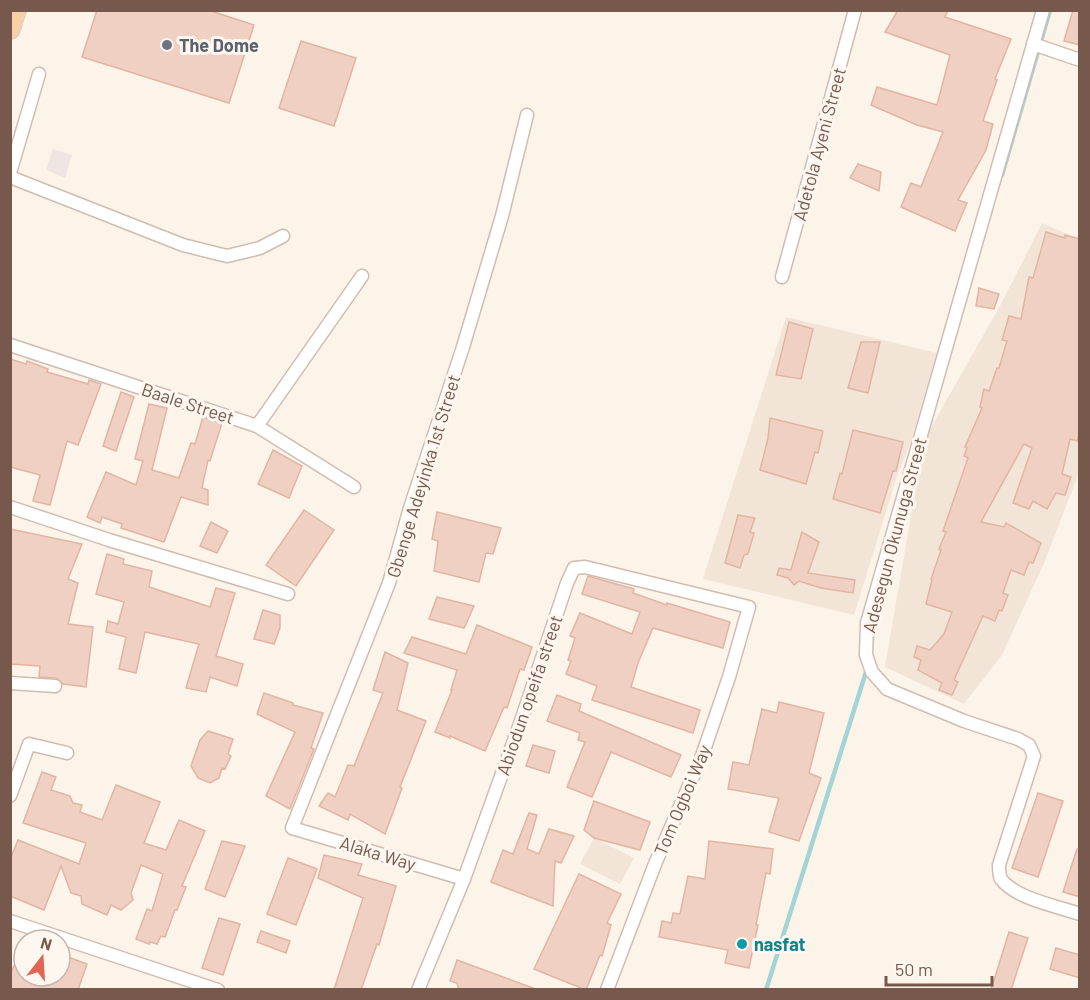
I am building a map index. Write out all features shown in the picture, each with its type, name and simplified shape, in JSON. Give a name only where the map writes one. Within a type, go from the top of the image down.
[{"type":"main road","points":[[10,29],[16,10]]},
{"type":"street","name":"Adetola Ayeni Street","points":[[782,277],[855,10]]},
{"type":"street","name":"Adesegun Okunuga Street","points":[[1043,10],[867,623],[866,655],[872,672],[887,689],[1029,745],[1034,756],[999,865],[999,877],[1011,889],[1028,897],[1080,914]]},
{"type":"street","points":[[1033,44],[1080,60]]},
{"type":"street","points":[[39,74],[10,175],[183,245],[227,256],[260,248],[283,236]]},
{"type":"street","name":"Gbenge Adeyinka 1st Street","points":[[292,828],[389,583],[410,508],[463,347],[502,216],[527,115]]},
{"type":"street","points":[[257,426],[362,276]]},
{"type":"street","name":"Baale Street","points":[[10,345],[257,426],[354,486]]},
{"type":"street","points":[[10,507],[288,594]]},
{"type":"street","name":"Abiodun opeifa street","points":[[417,990],[464,879],[574,568],[585,567],[748,607]]},
{"type":"street","name":"Tom Ogboi Way","points":[[607,990],[655,864],[702,756],[729,677],[748,607]]},
{"type":"street","points":[[10,683],[55,686]]},
{"type":"street","points":[[10,796],[29,744],[67,753]]},
{"type":"street","name":"Alaka Way","points":[[292,828],[464,879]]},
{"type":"street","points":[[10,921],[218,990]]},
{"type":"shaded area","points":[[53,149],[72,155],[65,178],[46,170]]},
{"type":"shaded area","points":[[1042,223],[1079,239],[1079,473],[1044,563],[1002,655],[964,704],[885,667],[924,440],[1001,304]]},
{"type":"shaded area","points":[[786,317],[937,353],[854,615],[703,579]]},
{"type":"shaded area","points":[[594,838],[634,858],[620,884],[580,864]]},
{"type":"building","name":"The Dome","points":[[97,10],[208,10],[254,25],[229,103],[82,57]]},
{"type":"building","points":[[898,10],[948,10],[945,17],[1011,39],[995,79],[997,80],[983,121],[993,124],[986,150],[958,200],[967,203],[955,231],[901,207],[911,183],[921,187],[943,132],[917,125],[871,105],[877,87],[937,105],[950,55],[885,32]]},
{"type":"building","points":[[1073,10],[1080,10],[1080,45],[1064,41]]},
{"type":"building","points":[[301,41],[356,58],[334,126],[279,108]]},
{"type":"building","points":[[858,164],[881,172],[879,191],[850,178]]},
{"type":"building","points":[[1046,232],[1065,238],[1065,235],[1080,239],[1080,431],[1077,441],[1070,439],[1062,474],[1071,477],[1065,495],[1056,493],[1047,509],[1033,501],[1029,509],[1013,503],[1032,448],[1024,444],[981,522],[1004,527],[1006,523],[1041,543],[1033,563],[1029,562],[1024,575],[1011,570],[1003,593],[1008,595],[995,621],[983,616],[954,680],[958,682],[952,695],[939,690],[942,683],[918,670],[921,660],[914,657],[917,646],[930,650],[944,634],[952,612],[926,604],[931,579],[946,532],[943,531],[968,458],[964,456],[967,448],[965,447],[982,408],[980,407],[984,389],[989,391],[997,368],[999,368],[1007,341],[1002,340],[1009,316],[1021,319],[1029,277],[1033,278]]},
{"type":"building","points":[[979,288],[999,294],[994,309],[976,306]]},
{"type":"building","points":[[789,322],[813,329],[801,379],[776,375]]},
{"type":"building","points":[[861,342],[880,342],[868,393],[848,388]]},
{"type":"building","points":[[10,359],[26,364],[27,361],[48,369],[47,372],[88,384],[89,380],[101,384],[78,445],[67,441],[50,505],[33,501],[40,475],[10,467]]},
{"type":"building","points":[[121,392],[134,397],[116,451],[103,446]]},
{"type":"building","points":[[149,404],[167,408],[152,470],[179,478],[191,443],[195,444],[203,417],[222,423],[210,461],[208,460],[202,488],[208,490],[208,505],[181,497],[164,542],[121,528],[122,524],[102,517],[100,523],[87,517],[106,472],[136,485],[143,461],[135,459]]},
{"type":"building","points":[[770,418],[823,431],[818,453],[815,452],[806,484],[760,470],[768,438]]},
{"type":"building","points":[[853,430],[903,442],[896,471],[893,471],[880,513],[833,499]]},
{"type":"building","points":[[273,450],[302,466],[289,498],[258,484]]},
{"type":"building","points":[[304,510],[334,530],[296,586],[266,565]]},
{"type":"building","points":[[437,512],[501,528],[493,554],[486,553],[479,582],[434,571],[438,541],[432,539]]},
{"type":"building","points":[[738,515],[755,518],[750,532],[754,533],[748,554],[744,555],[740,568],[725,563]]},
{"type":"building","points":[[211,522],[228,531],[217,553],[200,546]]},
{"type":"building","points":[[10,529],[82,544],[68,579],[78,583],[68,624],[93,627],[86,687],[63,684],[56,678],[39,677],[40,666],[10,664]]},
{"type":"building","points":[[802,532],[819,542],[808,573],[855,580],[853,593],[821,588],[799,581],[794,585],[788,578],[777,575],[779,568],[791,570]]},
{"type":"building","points":[[107,554],[124,559],[123,564],[152,571],[149,587],[210,607],[216,588],[235,593],[216,656],[243,664],[237,686],[210,677],[206,692],[186,688],[199,644],[145,632],[136,673],[119,669],[126,637],[106,632],[108,621],[118,624],[124,602],[96,594]]},
{"type":"building","points":[[588,576],[634,589],[633,593],[667,605],[667,603],[730,622],[723,648],[653,628],[638,663],[631,687],[700,710],[693,733],[592,700],[597,686],[566,674],[575,638],[570,636],[580,613],[632,634],[640,612],[582,594]]},
{"type":"building","points":[[437,597],[474,606],[464,628],[429,619]]},
{"type":"building","points":[[263,610],[280,615],[280,628],[274,644],[254,639]]},
{"type":"building","points":[[477,625],[532,647],[524,670],[520,669],[507,708],[504,707],[485,751],[435,732],[452,690],[457,670],[404,653],[412,637],[466,654]]},
{"type":"building","points":[[385,652],[408,663],[397,710],[426,721],[400,787],[402,788],[385,834],[350,814],[348,820],[319,806],[328,793],[335,797],[348,765],[354,766],[383,693],[373,690]]},
{"type":"building","points":[[264,693],[293,703],[293,705],[323,713],[311,748],[314,749],[290,809],[266,796],[295,732],[257,714]]},
{"type":"building","points":[[557,695],[581,704],[579,711],[681,755],[671,777],[611,752],[592,797],[567,787],[585,742],[578,740],[580,733],[547,721]]},
{"type":"building","points":[[779,702],[824,713],[809,773],[821,778],[799,841],[769,832],[779,798],[728,789],[733,762],[749,765],[762,709],[777,713]]},
{"type":"building","points":[[208,731],[233,739],[228,754],[231,756],[225,769],[222,768],[219,778],[210,783],[198,778],[191,766],[200,740]]},
{"type":"building","points":[[533,745],[555,751],[549,773],[526,766]]},
{"type":"building","points":[[42,772],[56,777],[51,790],[70,796],[73,803],[82,805],[80,812],[102,820],[116,785],[160,802],[144,843],[166,850],[179,820],[205,831],[182,886],[186,887],[177,910],[175,910],[165,937],[161,936],[157,944],[150,942],[149,944],[136,939],[147,909],[152,911],[163,874],[141,865],[131,893],[133,900],[121,910],[111,905],[107,915],[82,904],[81,896],[71,893],[61,866],[44,910],[10,896],[10,860],[18,840],[79,864],[86,843],[23,823]]},
{"type":"building","points":[[1038,793],[1063,801],[1038,877],[1012,868]]},
{"type":"building","points":[[594,801],[650,822],[640,850],[594,838],[584,830]]},
{"type":"building","points":[[529,813],[537,815],[527,849],[539,854],[549,829],[574,836],[561,863],[555,861],[553,906],[491,882],[503,850],[513,854]]},
{"type":"building","points":[[222,841],[245,846],[225,897],[205,889]]},
{"type":"building","points":[[709,841],[773,849],[770,874],[766,873],[749,968],[725,963],[728,950],[659,937],[662,921],[671,923],[673,913],[680,914],[688,876],[705,879]]},
{"type":"building","points":[[1077,849],[1080,849],[1080,897],[1063,892]]},
{"type":"building","points":[[324,855],[362,864],[358,875],[396,886],[379,945],[377,944],[361,990],[334,990],[363,898],[318,878]]},
{"type":"building","points":[[288,858],[317,869],[296,925],[267,914]]},
{"type":"building","points":[[579,874],[621,894],[607,923],[611,925],[602,956],[600,955],[586,990],[534,969]]},
{"type":"building","points":[[219,918],[240,924],[223,975],[202,968]]},
{"type":"building","points":[[261,931],[290,941],[286,953],[257,942]]},
{"type":"building","points":[[1009,932],[1028,938],[1011,990],[991,990]]},
{"type":"building","points":[[1056,948],[1080,955],[1080,978],[1050,969]]},
{"type":"building","points":[[72,958],[87,964],[78,990],[10,990],[12,970],[12,988],[72,988]]},
{"type":"building","points":[[457,960],[533,988],[533,990],[459,990],[457,983],[450,981]]},
{"type":"waterway","points":[[1002,175],[1050,10]]},
{"type":"waterway","points":[[871,643],[889,566]]},
{"type":"waterway","points":[[766,990],[866,672]]},
{"type":"place","name":"The Dome","points":[[167,45]]},
{"type":"place","name":"nasfat","points":[[742,944]]}]
